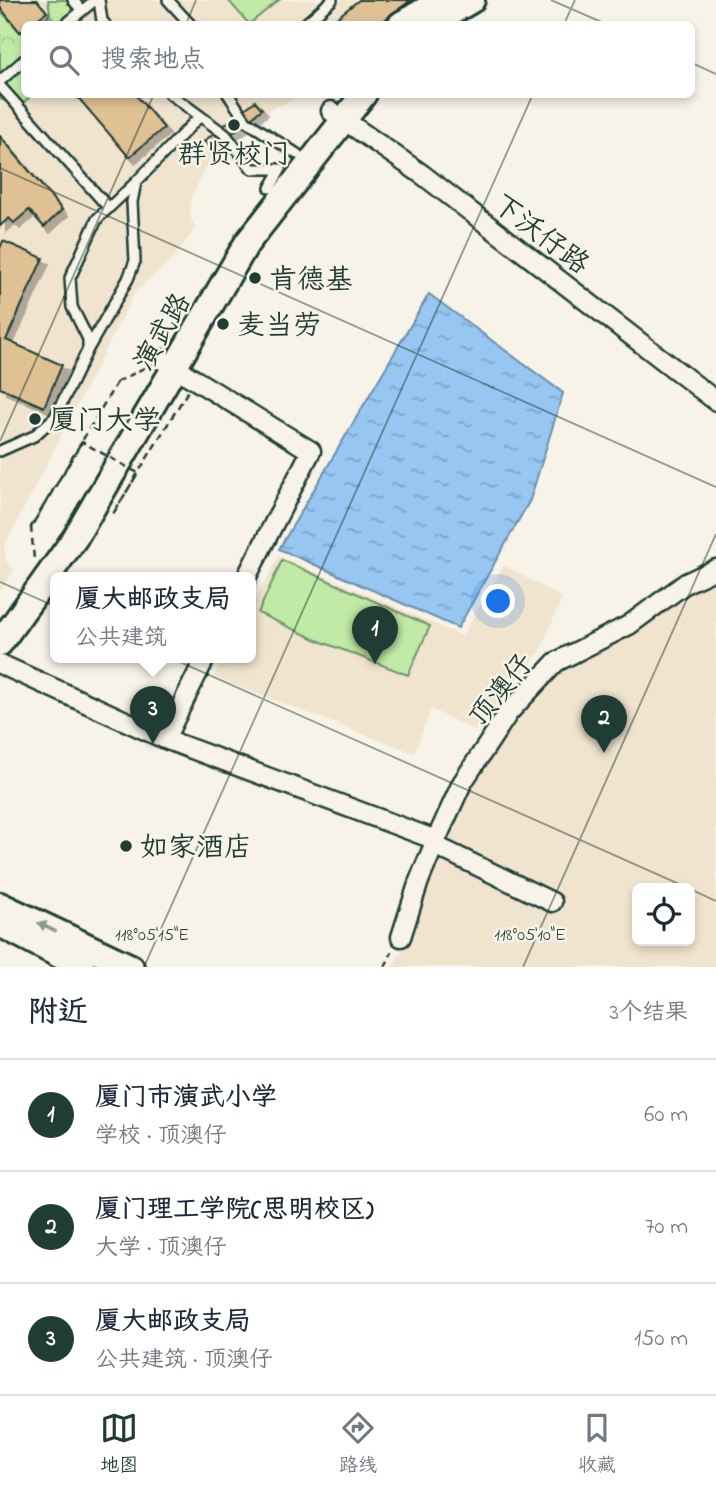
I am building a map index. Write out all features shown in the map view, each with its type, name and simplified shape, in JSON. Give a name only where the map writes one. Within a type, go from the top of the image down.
[{"type":"main road","points":[[406,21],[442,0]]},
{"type":"main road","points":[[437,21],[472,0]]},
{"type":"main road","name":"演武路","points":[[51,572],[75,538],[234,234],[297,154],[340,108],[357,98]]},
{"type":"main road","name":"演武路","points":[[0,637],[36,572],[168,363],[340,108]]},
{"type":"main road","name":"演武路","points":[[0,643],[50,573]]},
{"type":"main road","points":[[0,905],[131,967]]},
{"type":"main road","points":[[0,923],[82,967]]},
{"type":"street","name":"下沃仔路","points":[[340,108],[716,401]]},
{"type":"street","points":[[168,363],[311,451],[249,572]]},
{"type":"street","name":"顶澳仔","points":[[401,937],[419,881],[462,783],[503,722],[556,662],[629,625],[686,583],[716,569]]},
{"type":"street","points":[[165,739],[203,663]]},
{"type":"street","points":[[0,664],[165,739],[435,843],[552,902]]},
{"type":"lane","points":[[73,0],[82,11]]},
{"type":"lane","points":[[70,21],[97,0],[102,21]]},
{"type":"lane","points":[[168,0],[187,21]]},
{"type":"lane","points":[[308,21],[332,0]]},
{"type":"lane","points":[[21,63],[0,84],[108,207]]},
{"type":"lane","points":[[175,98],[226,135],[252,169],[281,169],[270,188]]},
{"type":"lane","points":[[231,98],[246,121],[297,154]]},
{"type":"lane","points":[[88,349],[88,339],[72,307],[70,278],[92,229],[108,207],[200,116]]},
{"type":"lane","points":[[0,451],[34,436],[55,417],[88,349],[128,279],[135,261],[132,202],[136,182]]},
{"type":"path","points":[[36,572],[31,527],[117,382],[168,363]]},
{"type":"path","points":[[31,527],[82,442],[138,472],[113,514],[188,391]]},
{"type":"shaded area","name":"厦门大学","points":[[0,0],[411,0],[383,21],[21,21],[21,98],[296,98],[246,121],[216,142],[222,146],[204,171],[191,198],[190,215],[195,229],[173,259],[135,292],[4,547],[6,561],[14,570],[0,591]]},
{"type":"shaded area","points":[[279,556],[462,636],[504,565],[562,598],[540,652],[475,731],[431,709],[414,753],[213,677],[220,663],[256,663],[256,599]]},
{"type":"shaded area","points":[[716,576],[716,967],[392,967],[409,940],[428,879],[470,786],[515,720],[560,671],[628,636],[690,588]]},
{"type":"green space","points":[[48,0],[72,0],[71,21],[46,21],[50,12]]},
{"type":"green space","points":[[228,0],[279,0],[253,21],[246,21]]},
{"type":"green space","points":[[0,10],[21,32],[21,98],[29,98],[20,106],[0,99]]},
{"type":"green space","points":[[282,560],[430,626],[408,675],[317,640],[258,613]]},
{"type":"water","points":[[429,294],[563,393],[530,500],[458,628],[279,549]]},
{"type":"building","points":[[0,0],[37,0],[47,12],[34,21],[21,21],[20,32],[0,7]]},
{"type":"building","points":[[359,0],[411,0],[383,21],[333,21]]},
{"type":"building","points":[[78,98],[138,98],[164,128],[129,157]]},
{"type":"building","name":"群贤校门","points":[[255,101],[262,109],[213,149],[204,141]]},
{"type":"building","points":[[0,136],[62,210],[44,227],[29,210],[14,223],[9,218],[0,226]]},
{"type":"building","points":[[3,241],[43,258],[6,340],[62,365],[44,407],[0,388],[0,248]]},
{"type":"place","name":"群贤校门","points":[[234,125]]},
{"type":"place","name":"肯德基","points":[[255,278]]},
{"type":"place","name":"麦当劳","points":[[223,324]]},
{"type":"place","name":"厦门大学","points":[[35,419]]},
{"type":"place","name":"厦门市演武小学","points":[[375,664]]},
{"type":"place","name":"厦大邮政支局","points":[[153,744]]},
{"type":"place","name":"厦门理工学院(思明校区)","points":[[604,753]]},
{"type":"place","name":"如家酒店","points":[[126,846]]}]
